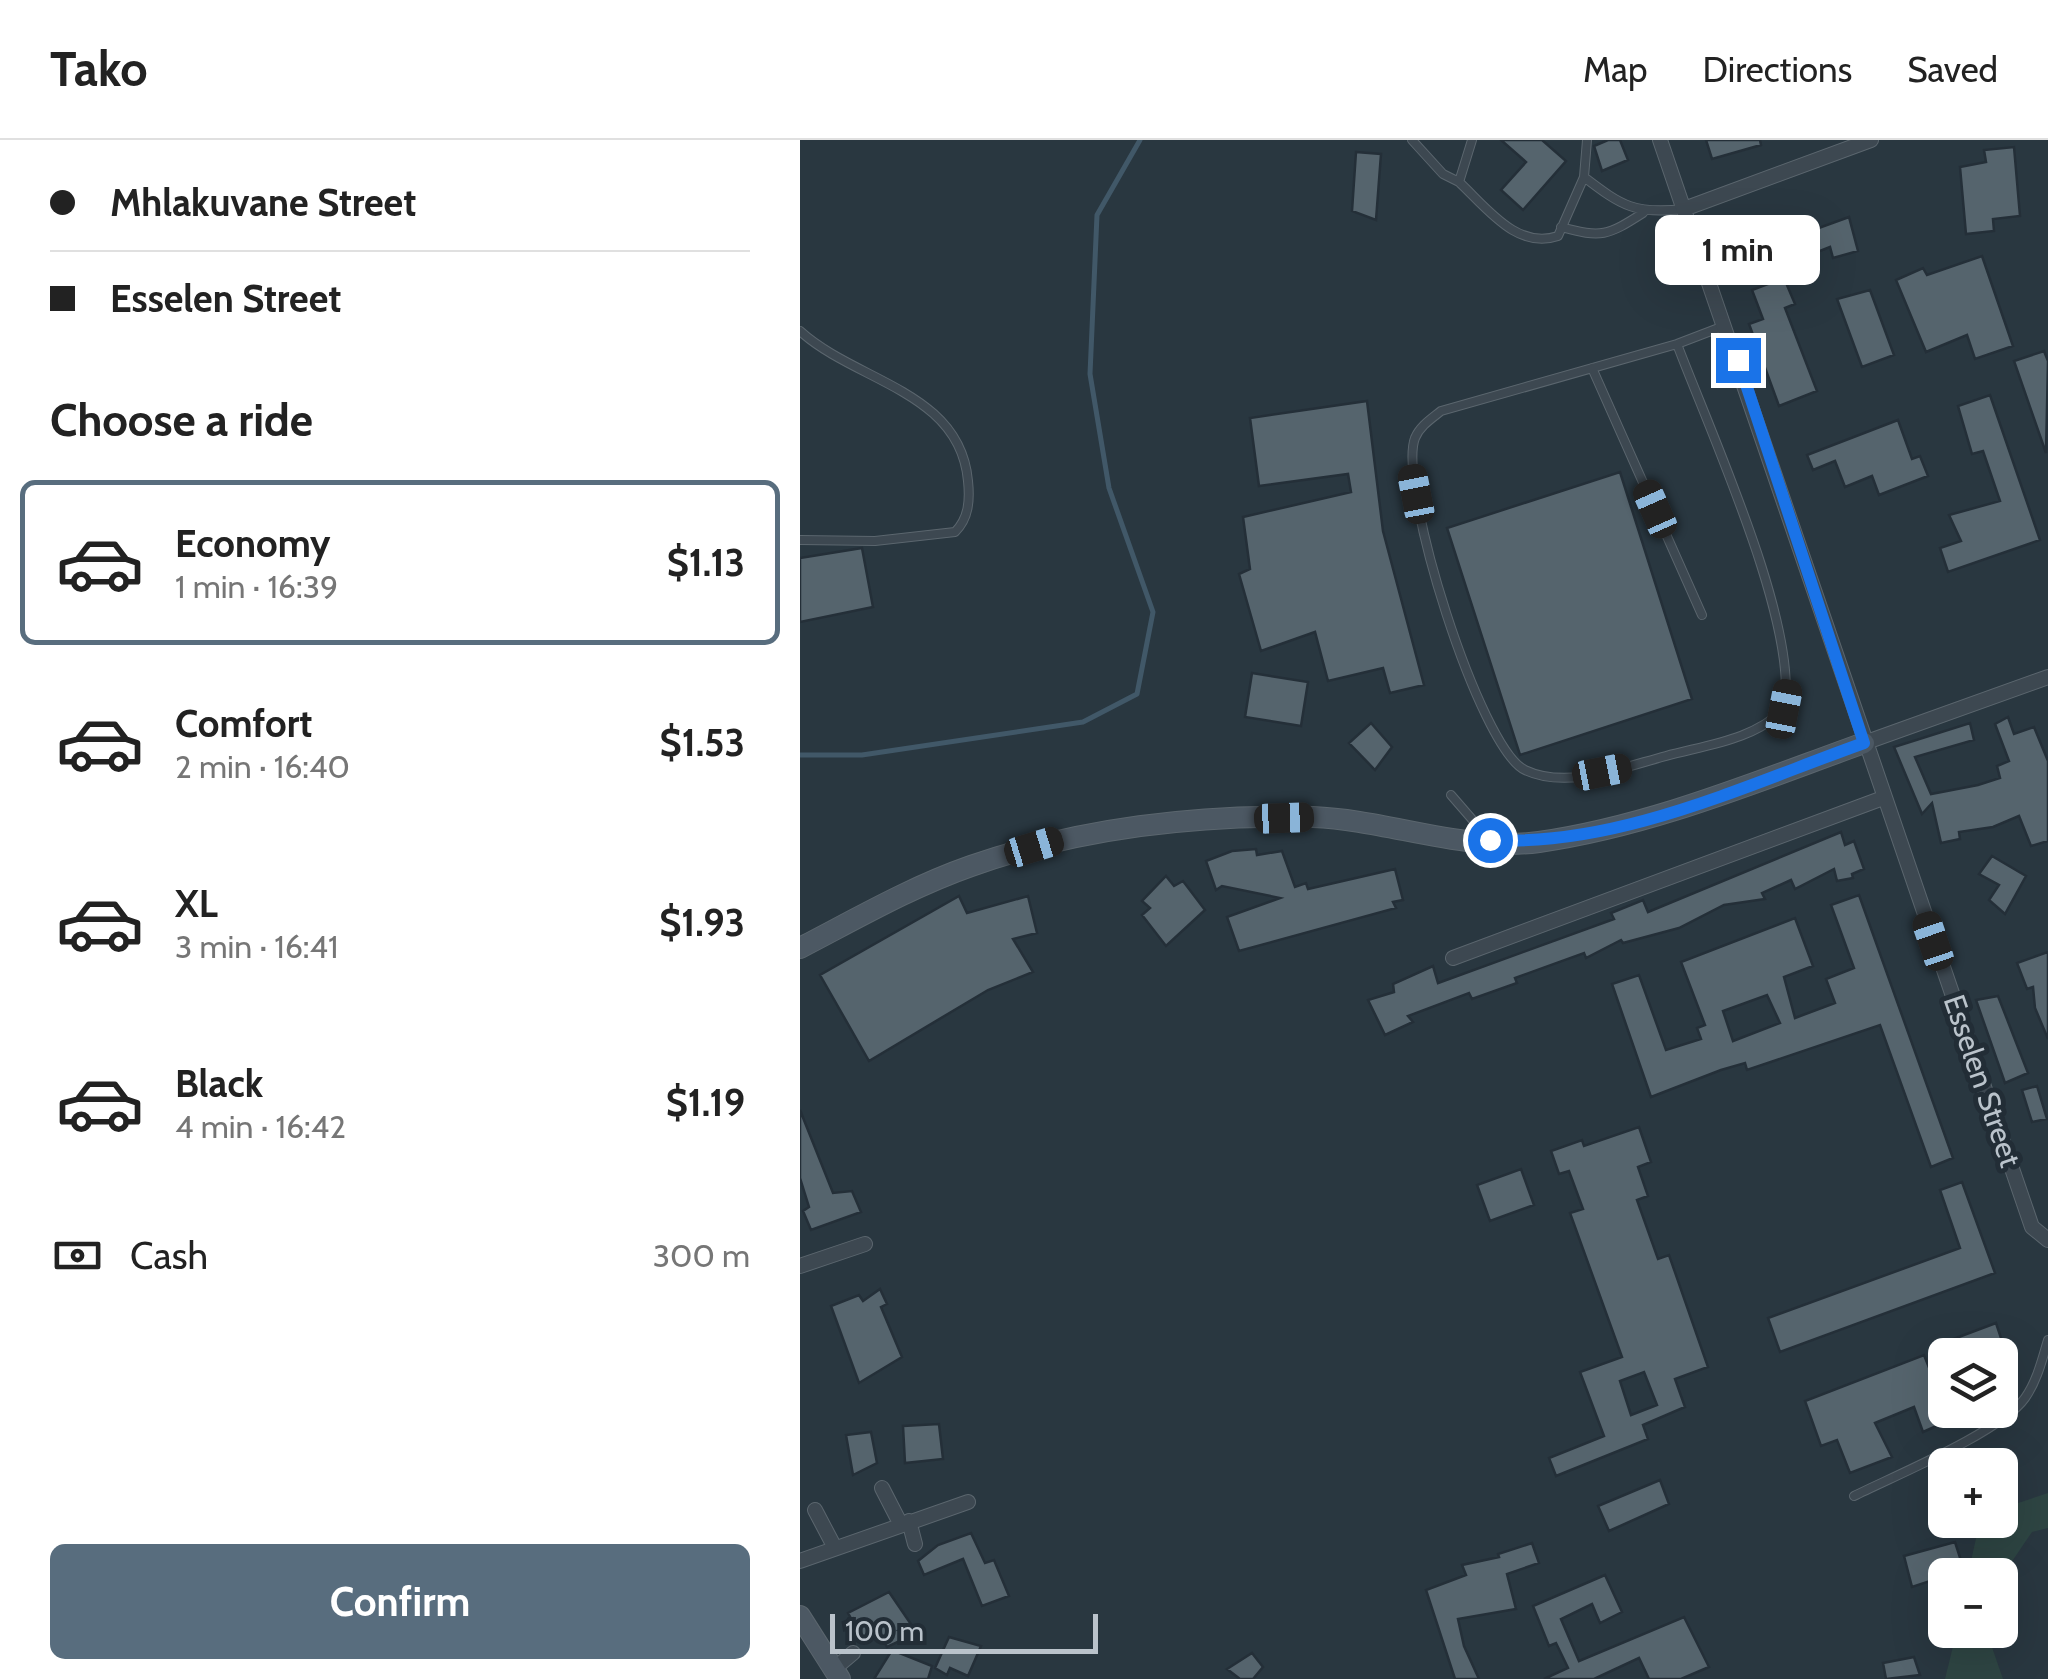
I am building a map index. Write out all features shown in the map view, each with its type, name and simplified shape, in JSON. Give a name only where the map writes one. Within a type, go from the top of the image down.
[{"type":"street","name":"Esselen Street","points":[[1660,140],[2032,1227],[2048,1240]]},
{"type":"street","points":[[1684,210],[1871,140]]},
{"type":"street","points":[[800,948],[954,873],[1066,837],[1187,822],[1316,817],[1450,839],[1535,842],[1660,816],[2048,677]]},
{"type":"street","points":[[1453,958],[1883,798]]},
{"type":"street","points":[[800,1266],[865,1244]]},
{"type":"street","points":[[882,1488],[915,1544]]},
{"type":"street","points":[[800,1561],[968,1502]]},
{"type":"street","points":[[814,1510],[836,1548]]},
{"type":"street","points":[[800,1616],[837,1674],[853,1652]]},
{"type":"lane","points":[[1412,140],[1443,174],[1459,182],[1507,227],[1531,241],[1558,236],[1584,177],[1587,140]]},
{"type":"lane","points":[[1459,182],[1472,140]]},
{"type":"lane","points":[[1584,177],[1617,202],[1643,213],[1684,210]]},
{"type":"lane","points":[[1560,227],[1594,236],[1610,234],[1643,213]]},
{"type":"lane","points":[[1678,344],[1764,580],[1786,656],[1784,709],[1769,724],[1735,738],[1610,770],[1543,776],[1522,769],[1503,752],[1477,702],[1426,547],[1412,468],[1415,439],[1426,423],[1441,412],[1678,344],[1726,325]]},
{"type":"lane","points":[[800,331],[947,423],[966,462],[970,498],[964,523],[955,532],[876,541],[800,540]]},
{"type":"lane","points":[[1592,368],[1702,614]]},
{"type":"lane","points":[[1451,794],[1490,840]]},
{"type":"lane","points":[[1854,1496],[1966,1438],[2023,1401],[2039,1371],[2048,1340]]},
{"type":"green space","points":[[2048,1493],[2048,1528],[2032,1532],[2014,1558],[1972,1558],[1976,1538],[2018,1538],[2018,1503]]},
{"type":"green space","points":[[1953,1648],[1992,1648],[2003,1679],[1945,1679]]},
{"type":"building","points":[[1501,140],[1542,140],[1566,161],[1523,210],[1501,190],[1526,162]]},
{"type":"building","points":[[1620,140],[1628,160],[1602,171],[1594,146]]},
{"type":"building","points":[[1706,140],[1760,140],[1761,145],[1712,159]]},
{"type":"building","points":[[2014,147],[2020,216],[1993,219],[1994,231],[1966,234],[1960,167],[1986,162],[1984,150]]},
{"type":"building","points":[[1356,152],[1381,154],[1376,220],[1352,211]]},
{"type":"building","points":[[1801,217],[1808,232],[1849,217],[1858,251],[1833,258],[1830,247],[1797,260],[1784,237],[1794,233],[1790,224]]},
{"type":"building","points":[[1982,256],[2013,346],[1975,359],[1967,335],[1926,352],[1896,280],[1923,268],[1927,275]]},
{"type":"building","points":[[1784,278],[1795,304],[1785,308],[1817,391],[1779,406],[1749,324],[1763,319],[1752,290]]},
{"type":"building","points":[[1870,290],[1894,355],[1862,367],[1837,299]]},
{"type":"building","points":[[2044,351],[2048,361],[2046,453],[2014,361]]},
{"type":"building","points":[[1990,395],[2040,540],[1948,572],[1940,548],[1961,541],[1949,515],[2000,501],[1983,451],[1972,454],[1958,406]]},
{"type":"building","points":[[1367,401],[1383,531],[1424,685],[1390,693],[1383,668],[1328,681],[1315,632],[1261,651],[1239,574],[1250,569],[1243,517],[1351,492],[1348,474],[1259,486],[1250,418]]},
{"type":"building","points":[[1898,420],[1912,459],[1920,456],[1928,476],[1879,495],[1872,476],[1845,487],[1835,461],[1813,470],[1807,455]]},
{"type":"building","points":[[1620,472],[1692,699],[1520,755],[1447,528]]},
{"type":"building","points":[[862,548],[873,607],[800,622],[800,558]]},
{"type":"building","points":[[1252,673],[1308,682],[1301,726],[1245,717]]},
{"type":"building","points":[[2008,717],[2014,734],[2034,727],[2048,761],[2048,841],[2031,846],[2019,816],[1993,827],[1959,832],[1960,839],[1941,843],[1932,803],[1922,814],[1894,747],[1970,723],[1974,740],[1915,757],[1931,794],[1978,785],[2000,778],[1997,766],[2009,761],[1995,724]]},
{"type":"building","points":[[1371,723],[1392,747],[1375,770],[1349,743]]},
{"type":"building","points":[[1841,832],[1845,845],[1854,841],[1864,869],[1852,874],[1853,878],[1837,881],[1834,869],[1795,889],[1791,880],[1762,893],[1765,899],[1724,905],[1679,928],[1623,943],[1621,940],[1586,958],[1584,953],[1515,978],[1517,983],[1472,999],[1469,993],[1408,1016],[1413,1022],[1385,1035],[1368,1000],[1394,992],[1393,984],[1433,966],[1438,983],[1614,919],[1611,913],[1643,900],[1648,912]]},
{"type":"building","points":[[1256,849],[1257,855],[1282,851],[1295,887],[1306,883],[1308,889],[1395,869],[1403,900],[1393,902],[1396,908],[1239,951],[1227,917],[1280,898],[1222,886],[1216,890],[1206,861],[1232,851]]},
{"type":"building","points":[[1992,856],[2026,876],[2005,914],[1989,900],[1999,885],[1979,874]]},
{"type":"building","points":[[1166,876],[1174,886],[1183,881],[1205,910],[1166,946],[1142,915],[1150,908],[1142,901]]},
{"type":"building","points":[[1859,895],[1953,1158],[1931,1167],[1880,1025],[1747,1070],[1745,1063],[1721,1070],[1651,1097],[1612,984],[1639,975],[1666,1050],[1701,1039],[1697,1028],[1705,1025],[1681,962],[1795,918],[1813,966],[1784,977],[1795,1018],[1835,1003],[1826,979],[1854,968],[1831,905]],"holes":[[[1767,995],[1780,1023],[1733,1041],[1723,1011]]]},
{"type":"building","points":[[959,896],[967,913],[1028,896],[1037,933],[1013,939],[1033,972],[988,990],[869,1061],[820,975]]},
{"type":"building","points":[[2048,952],[2048,1039],[2035,1008],[2033,987],[2027,989],[2017,963]]},
{"type":"building","points":[[1998,996],[2028,1073],[2005,1083],[1976,1000]]},
{"type":"building","points":[[2037,1086],[2047,1119],[2032,1122],[2022,1090]]},
{"type":"building","points":[[800,1110],[833,1193],[852,1191],[861,1212],[811,1230],[803,1211],[809,1207],[800,1178]]},
{"type":"building","points":[[1639,1127],[1651,1162],[1638,1167],[1648,1196],[1637,1200],[1658,1259],[1669,1255],[1708,1367],[1675,1379],[1685,1407],[1643,1425],[1648,1439],[1556,1476],[1549,1458],[1604,1436],[1580,1372],[1622,1357],[1570,1213],[1583,1209],[1569,1171],[1559,1174],[1551,1151],[1582,1140],[1584,1146]],"holes":[[[1644,1372],[1657,1405],[1631,1415],[1620,1381]]]},
{"type":"building","points":[[1521,1169],[1534,1205],[1490,1221],[1477,1185]]},
{"type":"building","points":[[1962,1182],[1995,1273],[1780,1352],[1768,1318],[1960,1248],[1940,1190]]},
{"type":"building","points":[[880,1289],[887,1304],[881,1307],[902,1357],[859,1383],[831,1306],[859,1295],[863,1301]]},
{"type":"building","points":[[1996,1323],[2001,1338],[1956,1338]]},
{"type":"building","points":[[1924,1355],[1928,1365],[1928,1428],[1932,1428],[1923,1432],[1914,1407],[1875,1423],[1892,1457],[1850,1473],[1837,1440],[1821,1446],[1805,1401]]},
{"type":"building","points":[[939,1424],[943,1459],[905,1463],[903,1426]]},
{"type":"building","points":[[871,1432],[877,1463],[853,1475],[846,1435]]},
{"type":"building","points":[[1660,1480],[1669,1504],[1609,1531],[1598,1506]]},
{"type":"building","points":[[971,1533],[985,1563],[994,1560],[1009,1596],[982,1606],[963,1559],[924,1575],[918,1561],[938,1545]]},
{"type":"building","points":[[1955,1542],[1960,1558],[1928,1558],[1928,1582],[1912,1587],[1904,1556]]},
{"type":"building","points":[[1532,1543],[1539,1563],[1507,1574],[1516,1609],[1458,1619],[1464,1646],[1479,1679],[1455,1679],[1426,1590],[1466,1575],[1462,1565],[1499,1557],[1498,1554]]},
{"type":"building","points":[[1605,1575],[1622,1612],[1600,1623],[1592,1604],[1561,1619],[1579,1661],[1684,1617],[1709,1667],[1681,1679],[1649,1679],[1639,1658],[1594,1679],[1544,1679],[1568,1668],[1556,1643],[1549,1646],[1533,1606]]},
{"type":"building","points":[[889,1592],[917,1633],[887,1647],[879,1633],[863,1640],[848,1613]]},
{"type":"building","points":[[949,1637],[981,1646],[968,1676],[950,1668],[947,1675],[935,1668]]},
{"type":"building","points":[[892,1650],[932,1666],[928,1679],[874,1679]]},
{"type":"building","points":[[1252,1653],[1263,1667],[1253,1679],[1240,1679],[1227,1669]]},
{"type":"building","points":[[1914,1657],[1920,1675],[1886,1679],[1883,1663]]},
{"type":"waterway","points":[[800,755],[862,755],[1083,722],[1137,694],[1153,612],[1109,488],[1090,374],[1097,215],[1140,140]]},
{"type":"route","points":[[1490,840],[1535,842],[1660,816],[1864,743],[1738,360]]}]
